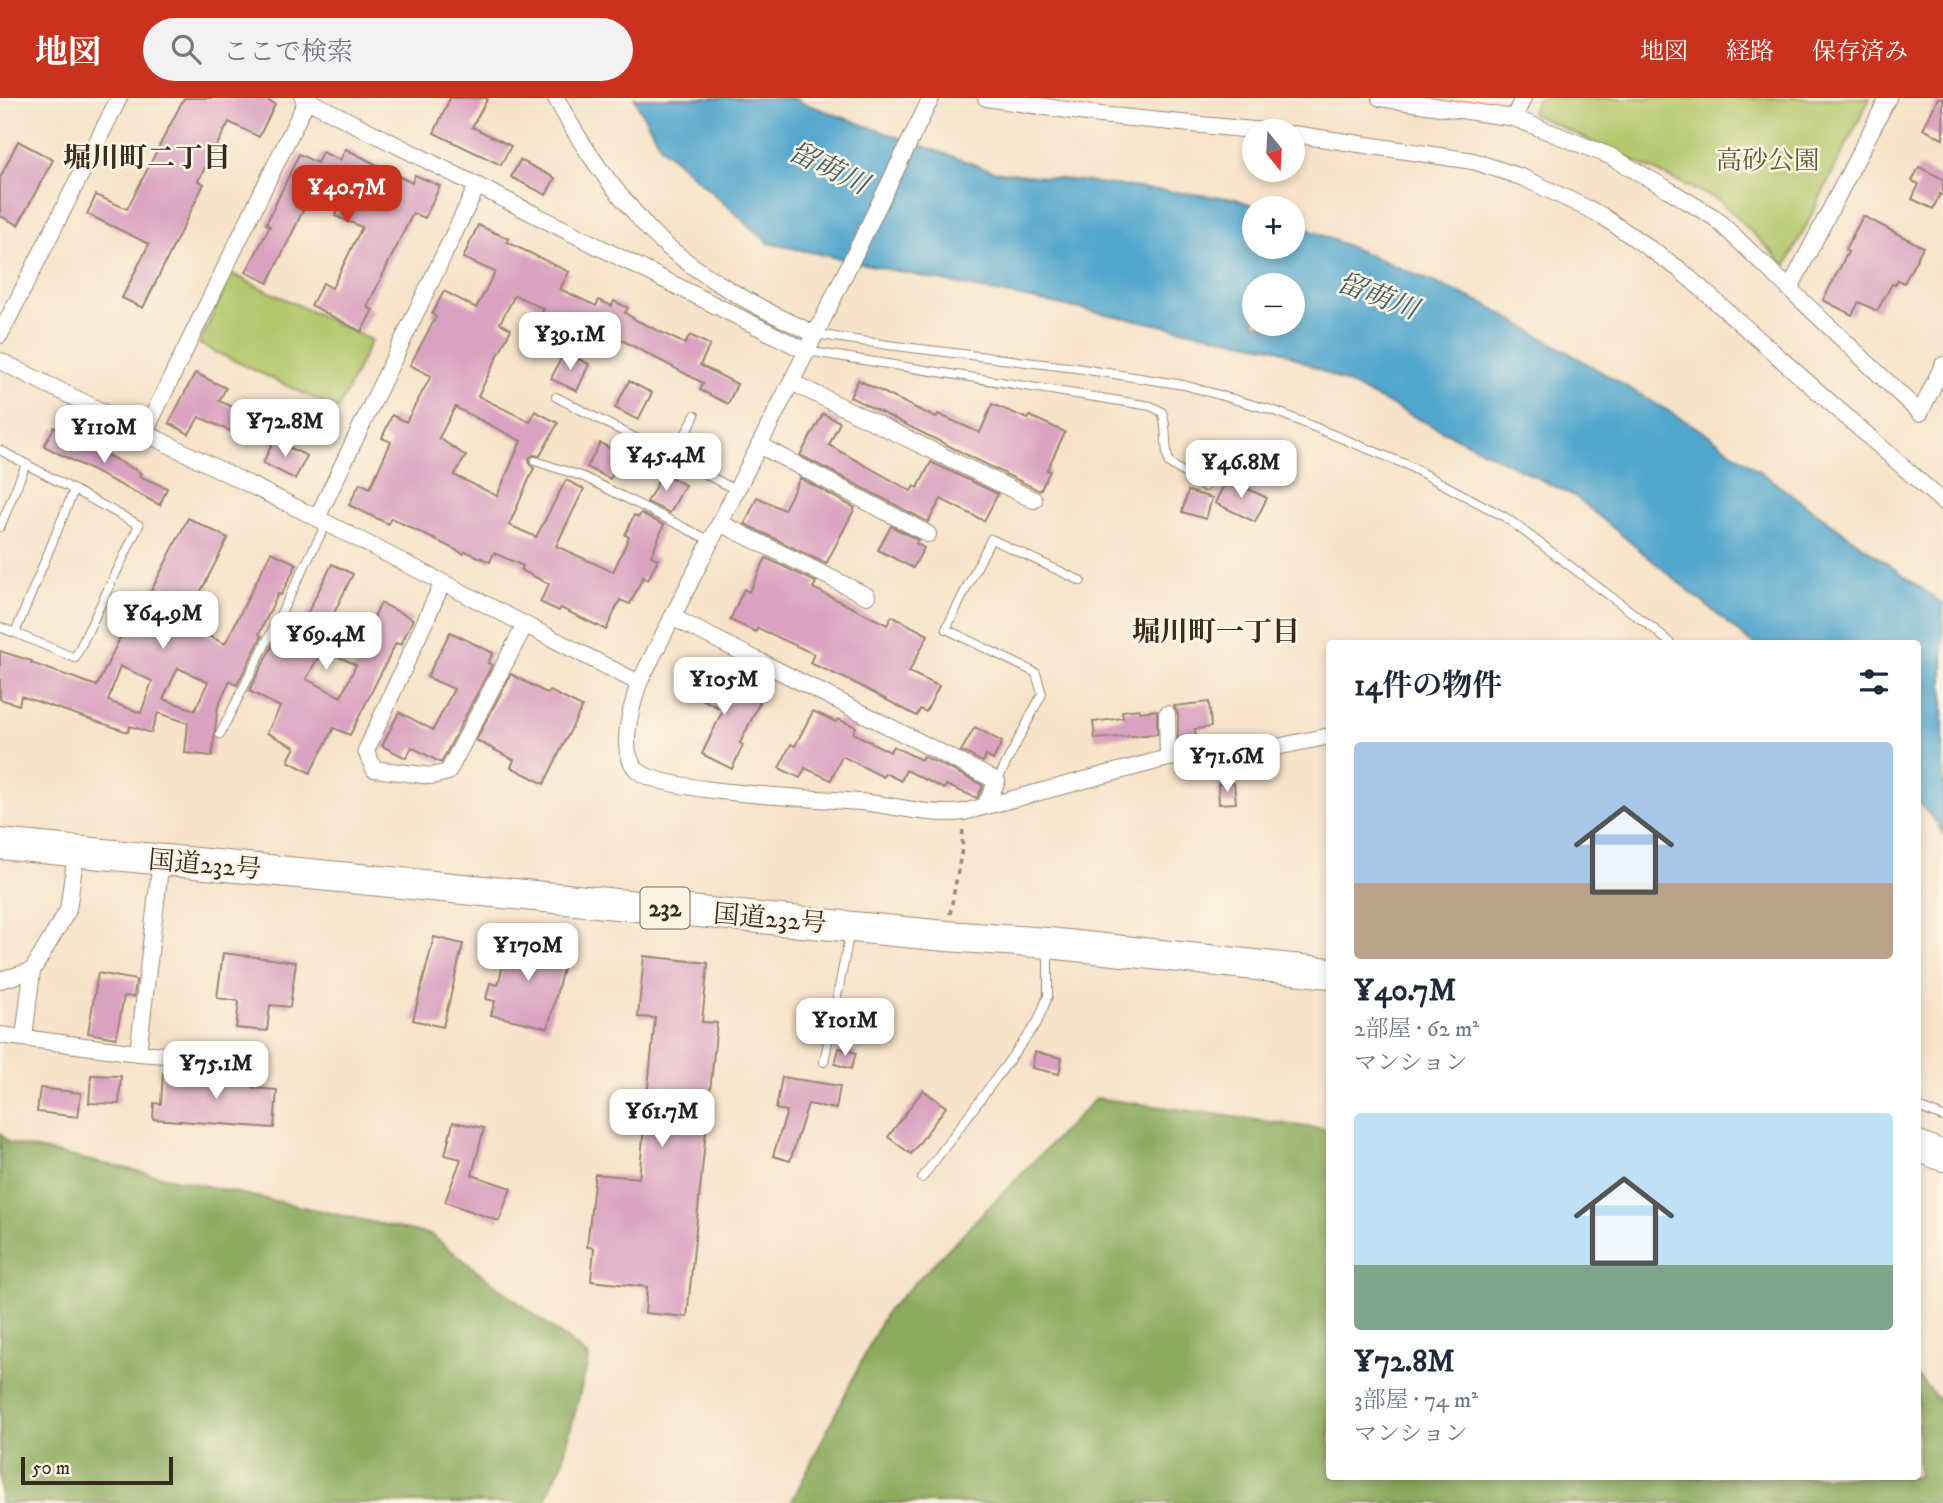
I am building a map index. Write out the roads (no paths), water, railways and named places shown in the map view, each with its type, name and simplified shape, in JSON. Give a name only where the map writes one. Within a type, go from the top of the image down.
[{"type":"highway","name":"国道232号","points":[[0,844],[947,936],[1048,943],[1326,973]]},
{"type":"highway","points":[[1921,1147],[1943,1156]]},
{"type":"street","points":[[0,335],[119,98]]},
{"type":"street","points":[[556,98],[574,133],[600,173],[659,240],[724,288],[774,315],[817,330]]},
{"type":"street","points":[[931,98],[639,683],[627,724],[629,760],[638,772],[673,784],[719,791],[869,803],[942,815],[964,812],[1168,758],[1247,753],[1326,737]]},
{"type":"street","points":[[986,98],[1100,115],[1242,129]]},
{"type":"street","points":[[1380,98],[1514,118],[1610,156],[1715,218],[1920,413],[1943,365]]},
{"type":"street","points":[[1514,118],[1523,98]]},
{"type":"street","points":[[1790,288],[1888,98]]},
{"type":"street","points":[[144,434],[305,99],[806,351]]},
{"type":"street","points":[[1306,136],[1473,161],[1524,178],[1601,215],[1679,268],[1943,502]]},
{"type":"street","points":[[322,521],[477,186]]},
{"type":"street","points":[[0,361],[639,683]]},
{"type":"street","points":[[791,382],[1034,500]]},
{"type":"street","points":[[759,445],[929,534]]},
{"type":"street","points":[[720,523],[867,596]]},
{"type":"street","points":[[442,584],[366,751],[374,769],[432,776],[448,772],[525,625]]},
{"type":"street","points":[[672,617],[997,780],[985,806]]},
{"type":"street","points":[[1167,714],[1168,758]]},
{"type":"street","points":[[23,1038],[32,971],[68,910],[76,852]]},
{"type":"street","points":[[138,1053],[161,860]]},
{"type":"street","points":[[0,980],[32,971]]},
{"type":"street","points":[[0,1035],[138,1053],[195,1056]]},
{"type":"lane","points":[[817,330],[1184,385],[1275,411],[1405,464],[1505,517],[1666,640]]},
{"type":"lane","points":[[806,351],[1151,406],[1162,412],[1166,421],[1165,449],[1169,463],[1206,487]]},
{"type":"lane","points":[[556,397],[736,490]]},
{"type":"lane","points":[[674,458],[695,415]]},
{"type":"lane","points":[[0,450],[139,525],[75,657],[0,627]]},
{"type":"lane","points":[[535,461],[584,477],[711,541]]},
{"type":"lane","points":[[0,527],[26,464]]},
{"type":"lane","points":[[15,633],[74,490]]},
{"type":"lane","points":[[220,734],[322,521]]},
{"type":"lane","points":[[997,780],[1042,694],[1036,673],[946,629],[991,539],[1081,581]]},
{"type":"lane","points":[[824,1062],[851,926]]},
{"type":"lane","points":[[922,1178],[1037,1023],[1048,996],[1048,943]]},
{"type":"lane","points":[[1921,1108],[1943,1117]]},
{"type":"water","name":"留萌川","points":[[634,98],[797,98],[800,102],[993,171],[1236,199],[1242,201],[1242,259],[1305,259],[1305,228],[1485,304],[1706,433],[1943,604],[1943,835],[1938,824],[1921,805],[1921,640],[1748,640],[1576,497],[1276,348],[961,285],[769,243],[661,147]]},
{"type":"district","name":"堀川町二丁目","points":[[147,157]]},
{"type":"district","name":"堀川町一丁目","points":[[1216,631]]},
{"type":"park label","name":"高砂公園","points":[[1768,160]]}]
